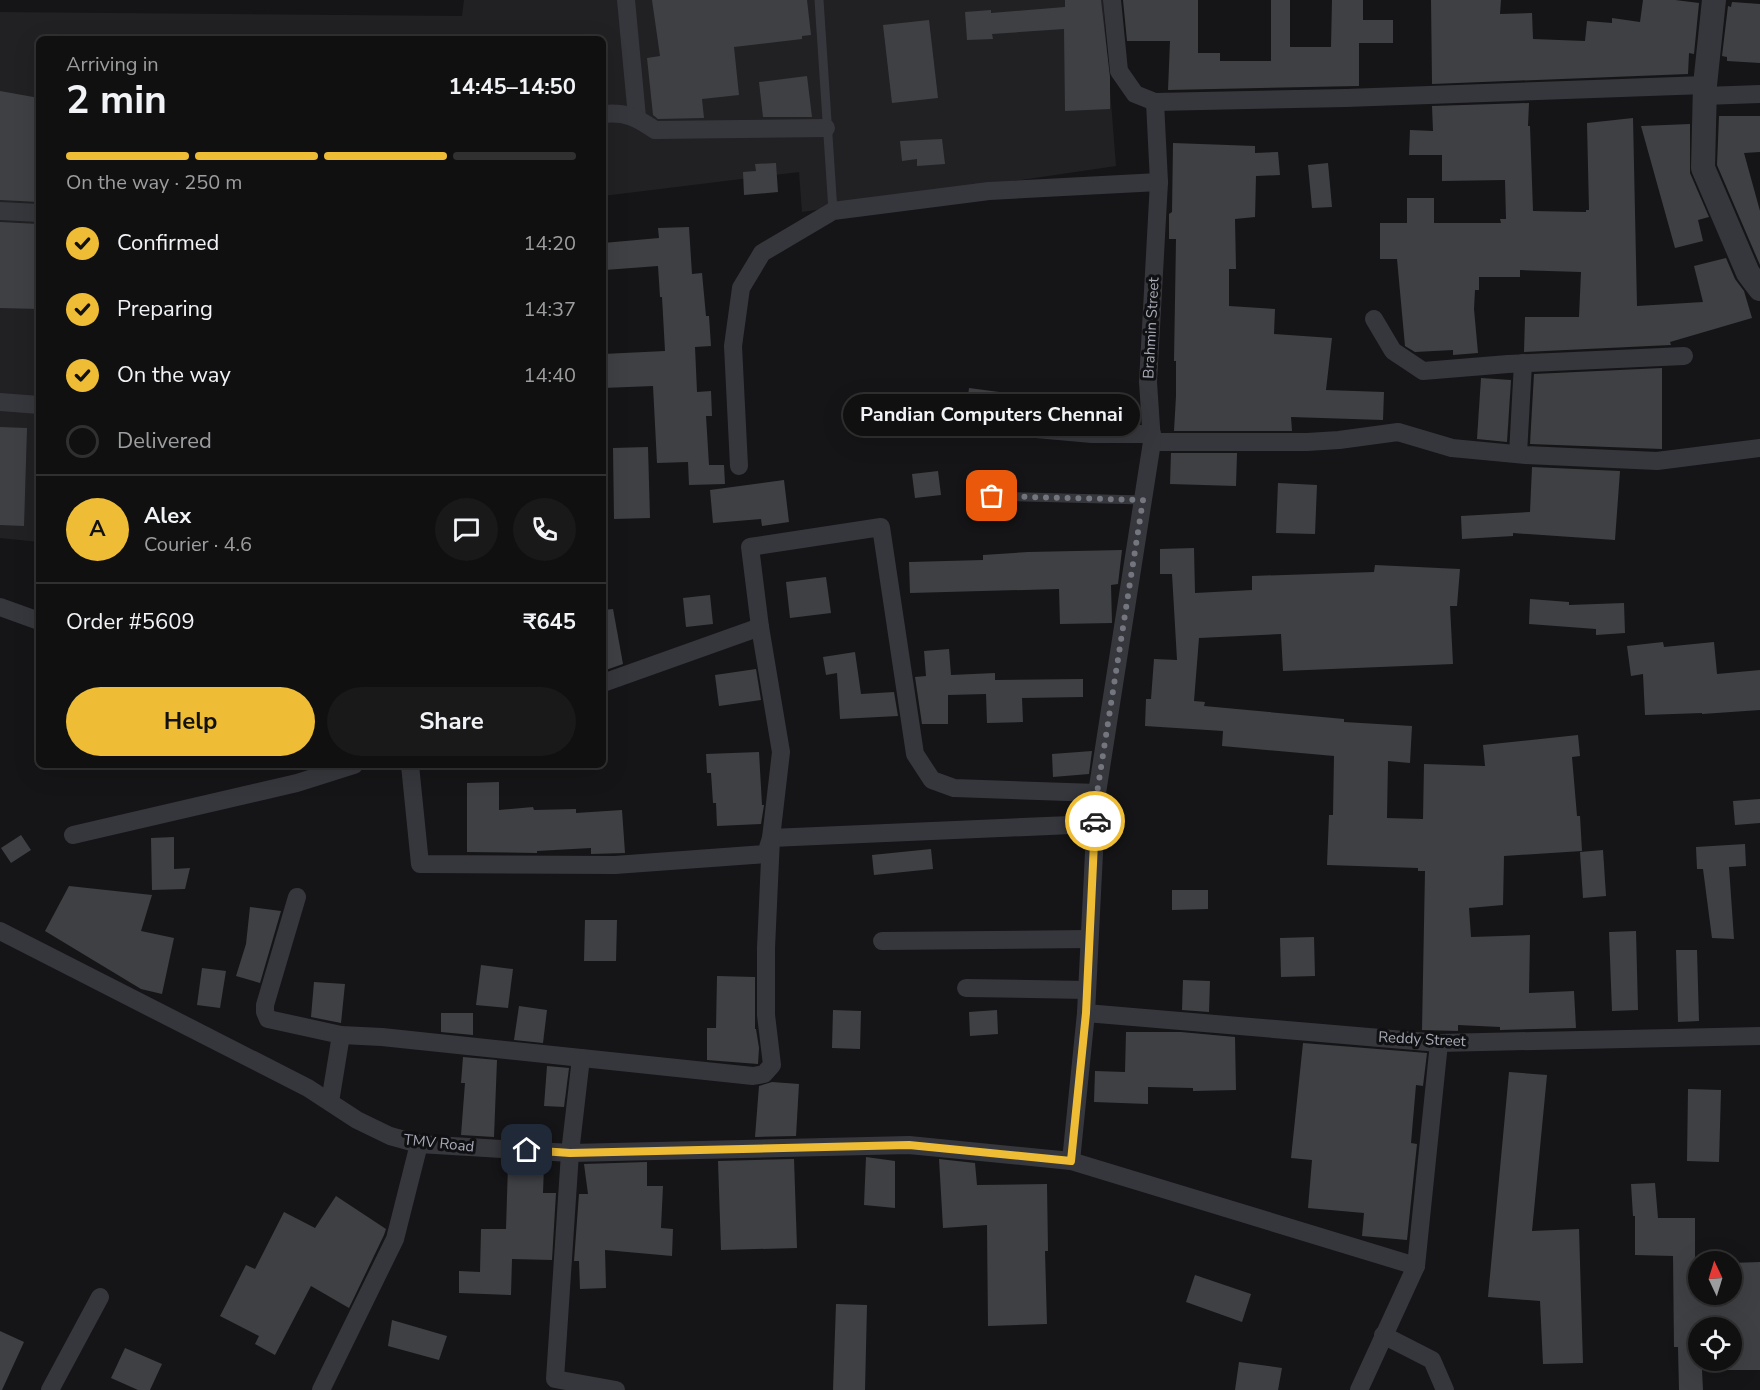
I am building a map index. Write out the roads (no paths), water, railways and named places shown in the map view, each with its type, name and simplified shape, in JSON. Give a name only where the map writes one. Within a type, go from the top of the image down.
[{"type":"street","points":[[626,0],[637,117]]},
{"type":"street","points":[[1112,0],[1119,71],[1135,94],[1155,102],[1705,91],[1760,94]]},
{"type":"street","points":[[1714,0],[1705,91],[1703,168],[1748,273],[1760,290]]},
{"type":"street","name":"Brahmin Street","points":[[1071,1161],[1086,1013],[1097,793],[1152,438],[1148,382],[1159,182],[1155,102]]},
{"type":"street","points":[[606,114],[617,112],[637,117],[655,130],[826,128]]},
{"type":"street","points":[[739,466],[733,346],[741,288],[762,253],[833,212],[989,191],[1159,182]]},
{"type":"street","points":[[0,211],[36,213]]},
{"type":"street","points":[[1374,319],[1393,351],[1423,371],[1523,363],[1684,356]]},
{"type":"street","points":[[1518,454],[1523,363]]},
{"type":"street","points":[[0,402],[36,405]]},
{"type":"street","points":[[971,423],[1152,438],[1307,442],[1398,432],[1452,448],[1518,454],[1657,461],[1760,448]]},
{"type":"street","points":[[297,897],[265,1005],[268,1019],[341,1035],[382,1037],[753,1076],[764,1074],[772,1065],[766,1015],[766,948],[771,838],[781,753],[760,627],[750,547],[881,527],[915,754],[932,780],[954,788],[1097,793]]},
{"type":"street","points":[[0,607],[36,620]]},
{"type":"street","points":[[606,682],[760,627]]},
{"type":"street","points":[[73,835],[297,783],[344,768]]},
{"type":"street","points":[[410,768],[420,864],[615,865],[754,855],[766,854],[771,838]]},
{"type":"street","points":[[771,838],[1095,824]]},
{"type":"street","name":"TMV Road","points":[[0,931],[298,1082],[357,1120],[390,1136],[419,1144],[570,1153],[909,1145],[1071,1161],[1416,1266]]},
{"type":"street","points":[[882,941],[1089,939]]},
{"type":"street","points":[[966,988],[1087,990]]},
{"type":"street","name":"Reddy Street","points":[[1086,1013],[1439,1043],[1760,1036]]},
{"type":"street","points":[[330,1102],[341,1035]]},
{"type":"street","points":[[1359,1390],[1416,1266],[1439,1043]]},
{"type":"street","points":[[581,1058],[570,1153],[555,1379],[616,1390]]},
{"type":"street","points":[[321,1390],[395,1239],[419,1144]]},
{"type":"street","points":[[50,1390],[100,1297]]},
{"type":"street","points":[[1383,1335],[1432,1360],[1444,1390]]},
{"type":"lane","points":[[819,0],[833,212]]},
{"type":"lane","points":[[992,496],[1143,500]]},
{"type":"place","name":"Pandian Computers Chennai","points":[[992,496]]}]
